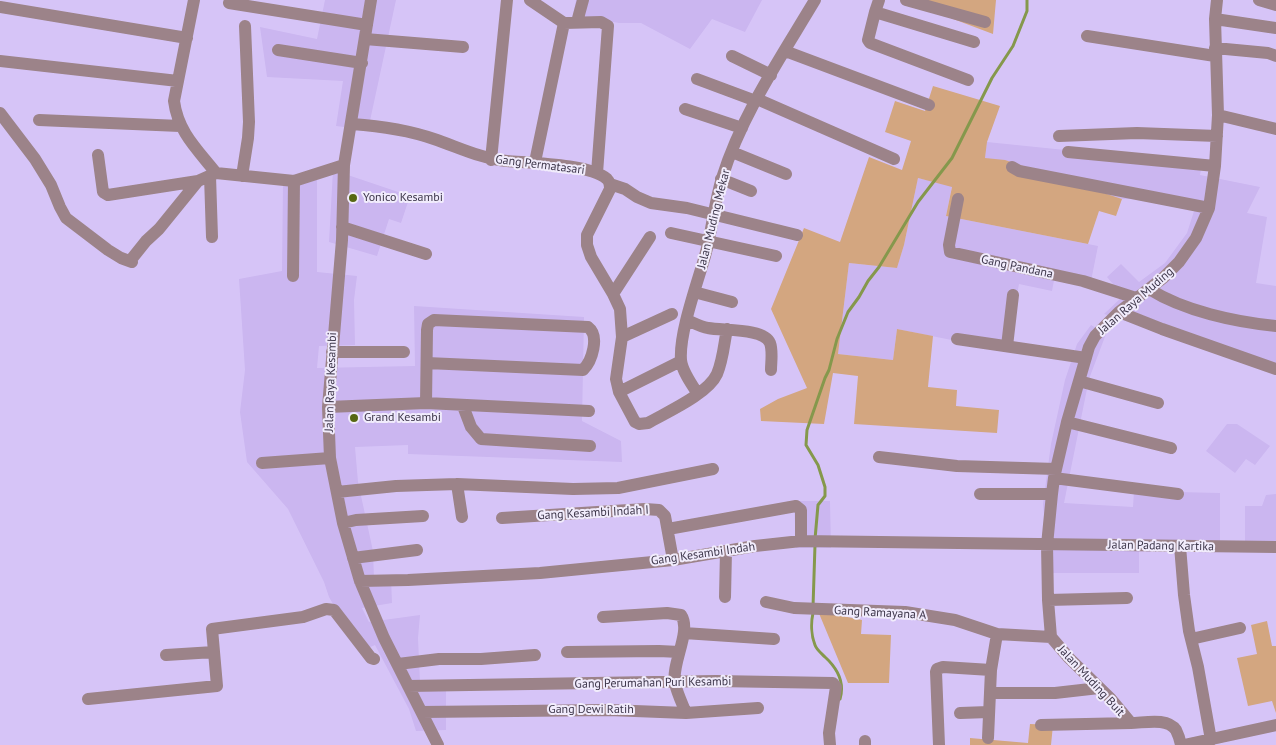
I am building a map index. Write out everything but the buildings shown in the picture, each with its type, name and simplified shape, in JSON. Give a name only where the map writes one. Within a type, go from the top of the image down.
[{"type":"street","points":[[194,0],[174,101],[180,126],[208,177],[212,236]]},
{"type":"street","name":"Jalan Raya Kesambi","points":[[371,0],[344,165],[342,227],[328,407],[330,458],[343,523],[360,581],[384,638],[438,745]]},
{"type":"street","points":[[491,160],[507,0]]},
{"type":"street","points":[[530,0],[570,22],[601,22],[608,26],[598,173]]},
{"type":"street","points":[[535,162],[570,22],[583,0]]},
{"type":"street","name":"Jalan Muding Mekar","points":[[681,361],[686,320],[709,242],[721,179],[756,100],[815,0]]},
{"type":"street","points":[[906,0],[985,22]]},
{"type":"street","name":"Jalan Raya Muding","points":[[1047,545],[1055,474],[1067,422],[1089,347],[1095,336],[1119,312],[1149,289],[1179,262],[1196,238],[1209,208],[1215,166],[1218,115],[1215,52],[1217,0]]},
{"type":"street","points":[[1258,0],[1276,5]]},
{"type":"street","points":[[229,3],[366,26]]},
{"type":"street","points":[[968,80],[870,43],[868,40],[877,6],[974,42]]},
{"type":"street","points":[[0,7],[187,38]]},
{"type":"street","points":[[1215,19],[1276,28]]},
{"type":"street","points":[[242,176],[249,122],[245,26]]},
{"type":"street","points":[[1087,36],[1215,52],[1269,53],[1276,56]]},
{"type":"street","points":[[365,39],[463,47]]},
{"type":"street","points":[[278,50],[362,63]]},
{"type":"street","points":[[785,51],[929,105]]},
{"type":"street","points":[[732,56],[771,75]]},
{"type":"street","points":[[0,62],[178,81]]},
{"type":"street","points":[[697,79],[756,100],[894,159]]},
{"type":"street","points":[[685,108],[742,128]]},
{"type":"street","points":[[0,112],[35,159],[51,185],[66,218],[108,250],[131,261],[146,240],[159,229],[208,177]]},
{"type":"street","points":[[1218,115],[1276,129]]},
{"type":"street","points":[[39,120],[180,126]]},
{"type":"street","name":"Gang Permatasari","points":[[352,124],[400,130],[432,138],[491,160],[535,162],[598,173],[608,179],[610,184],[625,189],[651,203],[687,208],[797,235]]},
{"type":"street","points":[[1059,136],[1137,133],[1217,136]]},
{"type":"street","points":[[732,152],[786,174]]},
{"type":"street","points":[[1068,152],[1215,166]]},
{"type":"street","points":[[98,155],[103,192],[108,195],[208,177],[242,176],[294,181],[344,165]]},
{"type":"street","points":[[1012,167],[1019,170],[1209,208]]},
{"type":"street","points":[[721,179],[751,191]]},
{"type":"street","points":[[293,276],[294,181]]},
{"type":"street","points":[[610,184],[610,190],[587,235],[587,245],[591,257],[620,309],[622,337],[616,379],[619,392],[632,419],[639,424],[648,422],[698,394],[712,381],[716,375],[727,329]]},
{"type":"street","name":"Gang Pandana","points":[[958,199],[949,246],[950,252],[1084,281],[1136,298]]},
{"type":"street","points":[[342,227],[426,254]]},
{"type":"street","points":[[670,233],[776,256]]},
{"type":"street","points":[[613,294],[650,236]]},
{"type":"street","points":[[1149,289],[1181,306],[1276,326]]},
{"type":"street","points":[[694,292],[732,302]]},
{"type":"street","points":[[1007,346],[1013,295]]},
{"type":"street","points":[[1119,312],[1276,369]]},
{"type":"street","points":[[622,337],[672,314]]},
{"type":"street","points":[[426,403],[427,363],[428,324],[434,320],[588,326],[595,334],[590,357],[583,370],[427,363]]},
{"type":"street","points":[[686,320],[708,328],[727,329],[760,335],[766,338],[772,346],[770,370]]},
{"type":"street","points":[[957,339],[1086,358]]},
{"type":"street","points":[[332,352],[404,352]]},
{"type":"street","points":[[619,392],[681,361],[698,394]]},
{"type":"street","points":[[1079,381],[1158,404]]},
{"type":"street","points":[[328,407],[426,403],[589,411]]},
{"type":"street","points":[[463,406],[471,427],[481,439],[590,446]]},
{"type":"street","points":[[1067,422],[1171,448]]},
{"type":"street","points":[[879,456],[957,466],[1055,474],[1178,494]]},
{"type":"street","points":[[262,463],[330,458]]},
{"type":"street","points":[[337,492],[396,486],[457,484],[573,489],[618,488],[713,469]]},
{"type":"street","points":[[457,484],[462,517]]},
{"type":"street","points":[[980,494],[1052,494]]},
{"type":"street","points":[[668,530],[796,506],[801,510],[801,541]]},
{"type":"street","name":"Gang Kesambi Indah I","points":[[502,518],[655,509],[662,511],[668,530],[673,560]]},
{"type":"street","points":[[343,523],[356,520],[423,516]]},
{"type":"street","name":"Gang Kesambi Indah","points":[[360,581],[540,573],[673,560],[801,541],[1047,545]]},
{"type":"street","name":"Jalan Padang Kartika","points":[[1047,545],[1276,547]]},
{"type":"street","name":"Jalan Muding Buit","points":[[1047,545],[1051,637],[1069,658],[1111,699],[1131,723],[1164,722],[1176,730],[1183,745]]},
{"type":"street","points":[[1180,546],[1184,595],[1191,639],[1211,740]]},
{"type":"street","points":[[353,558],[417,550]]},
{"type":"street","points":[[724,597],[726,551]]},
{"type":"street","points":[[1048,600],[1127,598]]},
{"type":"street","name":"Gang Ramayana A","points":[[766,602],[794,608],[905,612],[936,616],[972,625],[997,634],[1051,637]]},
{"type":"street","points":[[88,699],[216,686],[212,629],[303,617],[330,608],[334,610],[374,660]]},
{"type":"street","points":[[603,617],[682,614],[684,618],[684,633],[674,682],[686,713]]},
{"type":"street","points":[[1191,639],[1240,628]]},
{"type":"street","points":[[684,633],[774,638]]},
{"type":"street","points":[[988,738],[991,670],[997,634]]},
{"type":"street","points":[[166,655],[214,652]]},
{"type":"street","points":[[567,652],[679,652]]},
{"type":"street","points":[[398,664],[439,659],[535,656]]},
{"type":"street","points":[[939,745],[937,669],[943,667],[991,670]]},
{"type":"street","name":"Gang Perumahan Puri Kesambi","points":[[408,686],[674,682],[835,684],[829,732],[830,745]]},
{"type":"street","points":[[990,693],[1055,693],[1099,688]]},
{"type":"street","name":"Gang Dewi Ratih","points":[[422,712],[609,710],[686,713],[758,708]]},
{"type":"street","points":[[960,713],[989,712]]},
{"type":"street","points":[[1041,725],[1131,723]]},
{"type":"street","points":[[1183,745],[1276,725]]},
{"type":"shaded area","points":[[325,0],[396,0],[368,130],[336,126],[343,81],[267,77],[260,27],[317,39]]},
{"type":"shaded area","points":[[576,0],[762,0],[745,32],[712,19],[690,49],[641,23],[619,23],[573,15]]},
{"type":"shaded area","points":[[911,0],[996,0],[993,34],[932,11]]},
{"type":"shaded area","points":[[933,86],[1000,106],[987,142],[985,158],[1005,160],[1122,199],[1116,216],[1099,211],[1088,244],[946,216],[952,187],[918,178],[904,245],[897,268],[849,263],[838,354],[893,360],[897,329],[933,336],[928,387],[957,390],[956,406],[999,410],[997,433],[854,424],[858,376],[833,373],[824,424],[761,421],[760,409],[778,399],[807,388],[771,309],[804,228],[840,242],[869,157],[902,170],[911,141],[885,132],[895,101],[925,111]]},
{"type":"shaded area","points":[[987,142],[1202,164],[1200,175],[1260,187],[1247,213],[1267,217],[1256,283],[1276,286],[1276,373],[1104,314],[1123,296],[1107,277],[1121,264],[1139,282],[1165,263],[1187,233],[1195,208],[1169,199],[1122,199],[985,158]]},
{"type":"shaded area","points":[[333,170],[410,196],[401,223],[389,219],[377,256],[329,242]]},
{"type":"shaded area","points":[[317,171],[317,272],[357,276],[354,300],[355,345],[319,346],[317,368],[415,366],[414,306],[584,317],[582,421],[621,441],[622,462],[408,454],[408,445],[355,447],[358,482],[373,551],[374,579],[391,578],[392,603],[362,608],[369,622],[420,615],[418,638],[420,682],[446,683],[446,730],[416,731],[409,709],[375,645],[366,649],[341,618],[329,597],[324,582],[288,509],[247,462],[240,412],[245,370],[239,279],[282,271],[283,182]]},
{"type":"shaded area","points":[[918,178],[952,186],[946,216],[1098,246],[1091,281],[1055,275],[1052,291],[1019,284],[1006,351],[897,329],[893,360],[838,354],[849,263],[897,268],[904,245]]},
{"type":"shaded area","points":[[1091,325],[1106,334],[1089,379],[1064,503],[1133,507],[1134,491],[1220,493],[1220,546],[1139,550],[1139,573],[1045,573],[1047,549],[1043,504],[1051,444],[1065,380],[1077,344]]},
{"type":"shaded area","points":[[1227,424],[1237,424],[1270,446],[1255,465],[1246,459],[1235,473],[1206,451]]},
{"type":"shaded area","points":[[1276,494],[1276,545],[1245,545],[1245,506],[1262,506],[1266,495]]},
{"type":"shaded area","points":[[794,501],[830,501],[831,548],[796,548]]},
{"type":"shaded area","points":[[818,611],[862,620],[861,634],[891,635],[889,683],[848,683]]},
{"type":"shaded area","points":[[1267,621],[1272,646],[1276,646],[1276,713],[1272,701],[1248,706],[1237,658],[1257,654],[1251,625]]},
{"type":"shaded area","points":[[1030,724],[1053,725],[1051,745],[970,745],[970,738],[1028,743]]},
{"type":"waterway","points":[[815,539],[818,505],[825,496],[825,487],[818,465],[806,445],[807,430],[829,370],[837,339],[848,312],[879,267],[918,202],[952,158],[992,78],[1013,46],[1027,11],[1027,0]]},
{"type":"waterway","points":[[813,607],[815,545]]},
{"type":"waterway","points":[[813,613],[812,629],[816,648],[833,666],[839,676],[841,681],[840,699]]},
{"type":"place","name":"Yonico Kesambi","points":[[353,198]]},
{"type":"place","name":"Grand Kesambi","points":[[354,418]]}]
